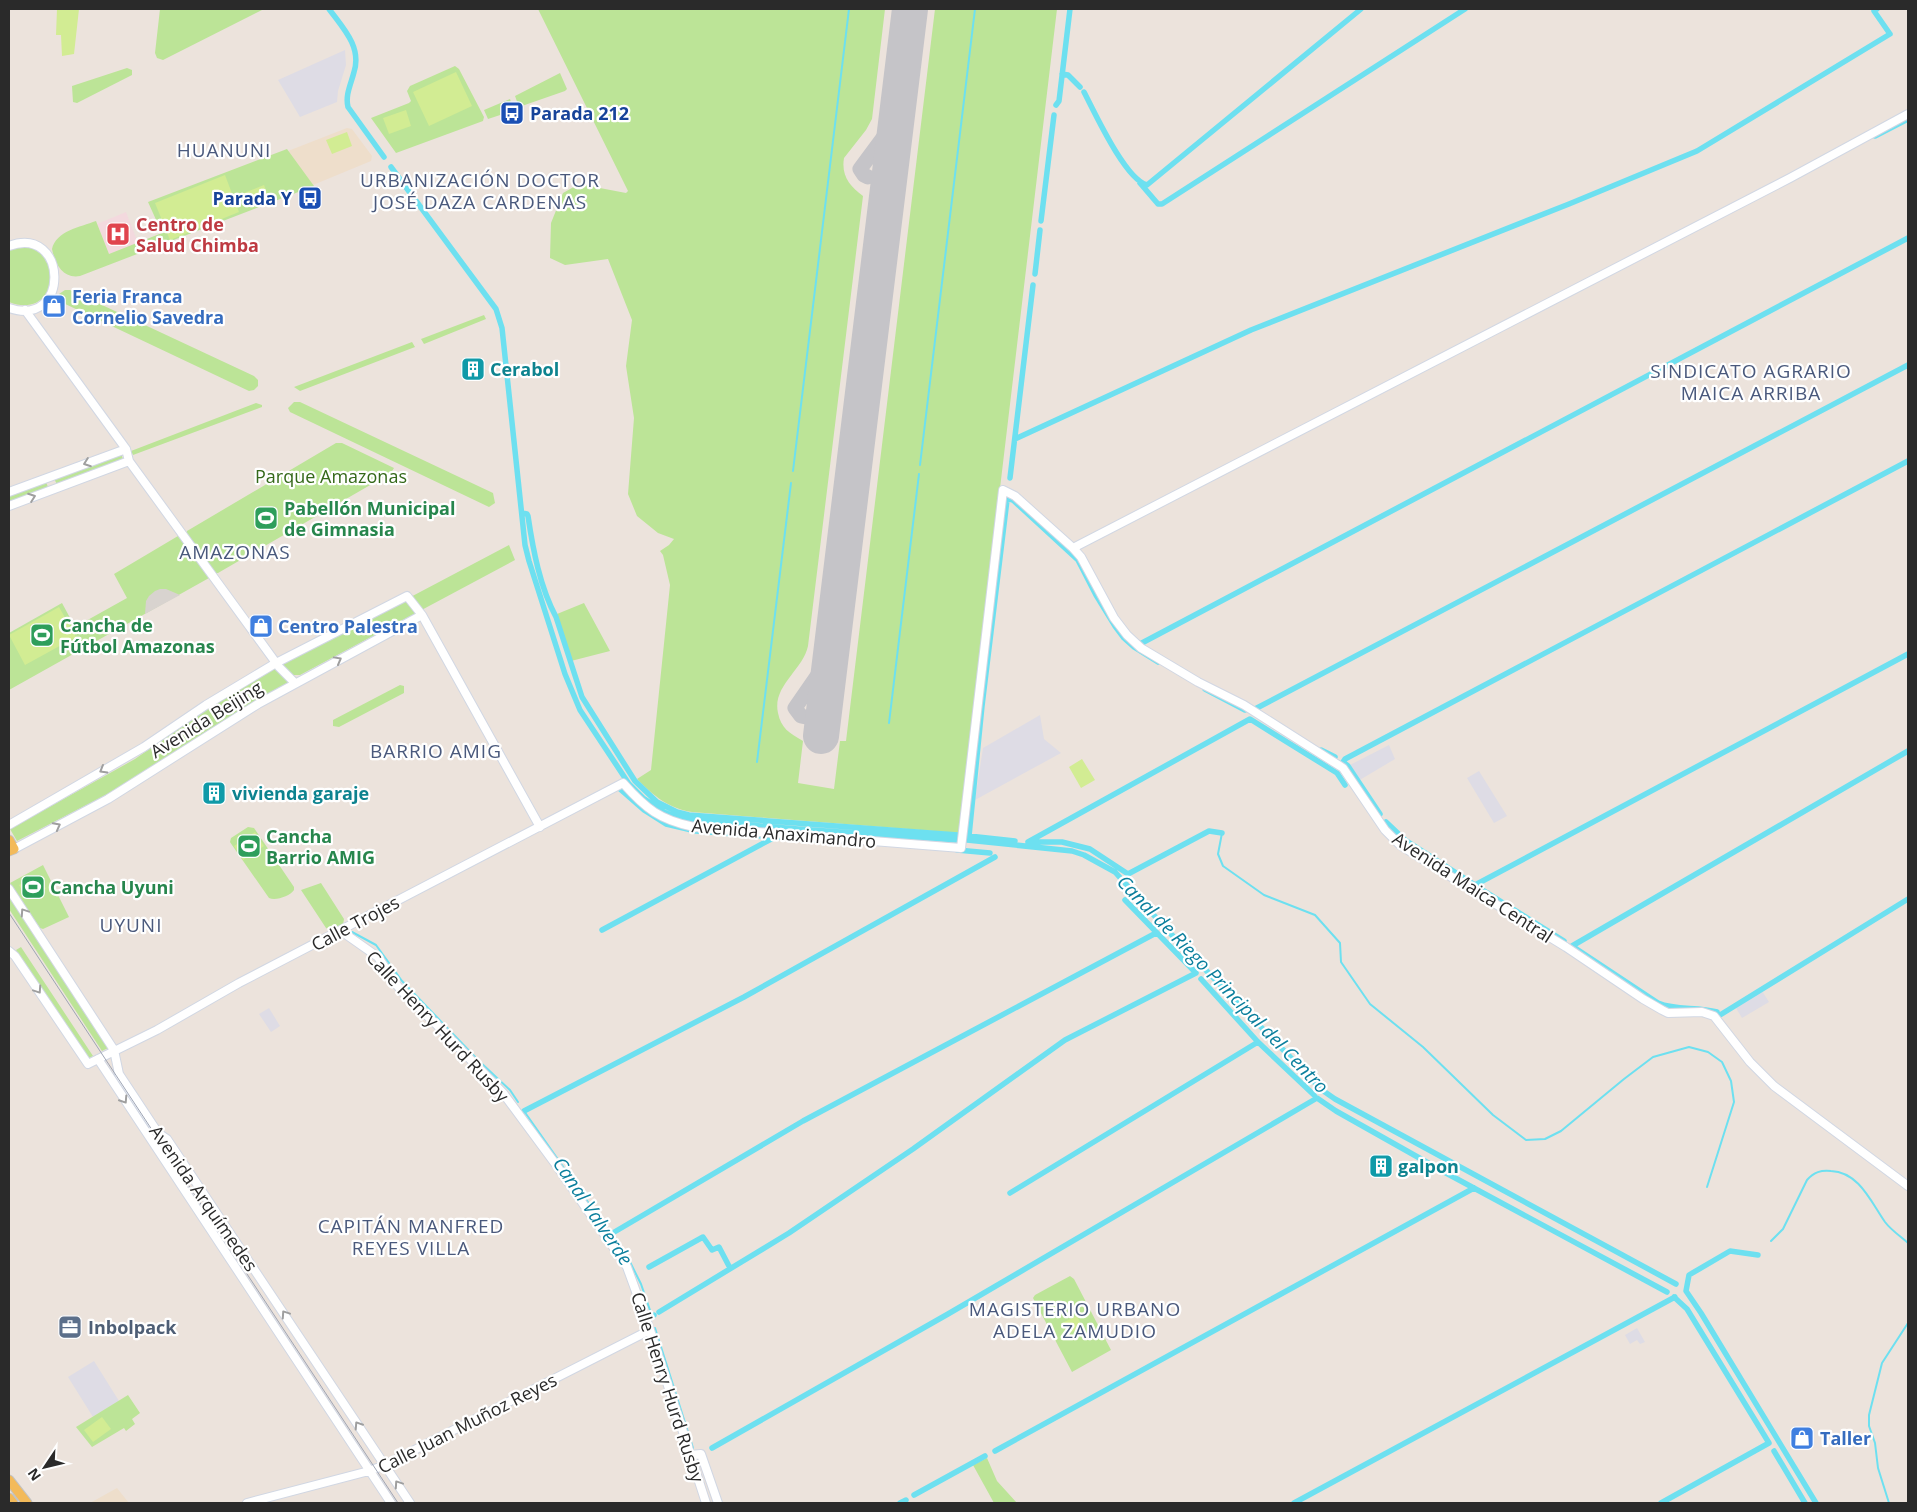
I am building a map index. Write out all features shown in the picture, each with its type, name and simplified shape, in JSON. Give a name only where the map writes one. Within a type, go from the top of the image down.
[{"type":"main road","points":[[9,840],[10,850]]},
{"type":"main road","points":[[9,1480],[27,1503]]},
{"type":"main road","points":[[9,1498],[13,1503]]},
{"type":"street","points":[[1073,548],[1790,178],[1908,114]]},
{"type":"street","points":[[9,246],[22,243],[38,248],[51,260],[55,270],[54,288],[40,306],[25,310],[9,308]]},
{"type":"street","points":[[25,310],[126,449],[129,461],[276,663],[295,683]]},
{"type":"street","points":[[9,492],[126,449]]},
{"type":"street","points":[[9,506],[129,461]]},
{"type":"street","name":"Avenida Maica Central","points":[[961,846],[1003,490],[1015,496],[1081,557],[1114,618],[1127,635],[1141,648],[1198,682],[1244,705],[1344,768],[1385,830],[1400,845],[1566,947],[1662,1010],[1668,1013],[1702,1012],[1714,1016],[1750,1062],[1774,1086],[1908,1186]]},
{"type":"street","name":"Avenida Beijing","points":[[9,825],[144,747],[206,704],[276,663],[407,596],[422,615],[258,704],[108,799],[10,850]]},
{"type":"street","points":[[422,615],[540,827]]},
{"type":"street","name":"Calle Trojes","points":[[9,951],[15,956],[88,1064],[158,1030],[239,983],[623,783]]},
{"type":"street","name":"Avenida Anaximandro","points":[[623,783],[645,806],[661,817],[677,824],[704,828],[961,846]]},
{"type":"street","name":"Avenida Arquímedes","points":[[9,888],[114,1050],[120,1074],[158,1133],[166,1138],[206,1196],[410,1503]]},
{"type":"street","name":"Calle Henry Hurd Rusby","points":[[341,931],[378,956],[395,983],[407,997],[503,1093],[627,1267],[650,1330],[706,1503]]},
{"type":"street","name":"Avenida Arquímedes","points":[[98,1059],[391,1503]]},
{"type":"street","name":"Calle Juan Muñoz Reyes","points":[[247,1503],[369,1472],[385,1466],[650,1330]]},
{"type":"street","name":"Calle Henry Hurd Rusby","points":[[690,1455],[701,1454],[718,1503]]},
{"type":"shaded area","points":[[345,50],[346,65],[338,91],[337,102],[300,117],[278,80]]},
{"type":"shaded area","points":[[347,128],[352,129],[372,156],[371,161],[313,185],[288,151]]},
{"type":"shaded area","name":"Centro de Salud Chimba","points":[[126,212],[138,243],[109,254],[97,224]]},
{"type":"shaded area","points":[[160,589],[166,589],[180,595],[145,614],[146,601],[149,596]]},
{"type":"shaded area","points":[[1040,715],[1044,739],[1061,753],[975,800],[983,748]]},
{"type":"shaded area","points":[[1389,745],[1395,759],[1358,781],[1348,766]]},
{"type":"shaded area","points":[[1479,771],[1507,816],[1494,823],[1467,778]]},
{"type":"shaded area","points":[[1762,991],[1769,1002],[1742,1018],[1736,1008]]},
{"type":"shaded area","points":[[269,1008],[280,1026],[271,1032],[259,1014]]},
{"type":"shaded area","points":[[1637,1328],[1645,1342],[1640,1344],[1637,1340],[1630,1344],[1625,1335]]},
{"type":"shaded area","points":[[94,1361],[119,1401],[93,1417],[68,1377]]},
{"type":"shaded area","points":[[117,1488],[129,1503],[90,1503]]},
{"type":"green space","points":[[57,9],[79,9],[74,54],[62,56],[61,35],[56,35]]},
{"type":"green space","points":[[160,9],[264,9],[163,60],[157,58],[155,53]]},
{"type":"green space","points":[[538,9],[885,9],[872,119],[866,130],[844,158],[843,164],[848,180],[863,196],[808,646],[805,655],[779,695],[777,703],[779,718],[784,726],[790,733],[803,741],[798,783],[834,789],[840,741],[846,741],[935,9],[1057,9],[959,833],[692,812],[676,808],[662,800],[637,779],[651,770],[670,585],[663,555],[660,551],[674,539],[658,533],[637,516],[628,494],[634,418],[626,366],[632,320],[608,259],[565,265],[550,258],[551,223],[563,193],[579,184],[626,193],[628,191]]},
{"type":"green space","points":[[455,66],[459,69],[484,117],[483,121],[396,153],[371,118],[409,103],[411,101],[407,91],[410,86]]},
{"type":"green space","points":[[127,68],[132,70],[132,75],[77,103],[73,102],[72,86]]},
{"type":"green space","points":[[456,72],[472,106],[429,126],[413,92]]},
{"type":"green space","points":[[560,73],[567,89],[565,91],[519,107],[515,96]]},
{"type":"green space","points":[[510,99],[512,111],[488,119],[484,110]]},
{"type":"green space","points":[[406,110],[411,126],[389,134],[383,118]]},
{"type":"green space","points":[[347,132],[352,146],[332,154],[326,140]]},
{"type":"green space","points":[[287,149],[314,186],[80,276],[64,273],[55,260],[52,249],[58,238],[70,230],[96,221],[109,254],[162,233],[148,202]]},
{"type":"green space","points":[[225,175],[239,212],[170,240],[155,203]]},
{"type":"green space","points":[[264,185],[269,198],[250,206],[244,193]]},
{"type":"green space","points":[[24,246],[39,252],[48,261],[52,272],[51,284],[46,295],[37,302],[25,305],[9,302],[9,250]]},
{"type":"green space","points":[[65,290],[70,290],[254,376],[258,380],[258,386],[254,390],[249,391],[61,302],[59,294]]},
{"type":"green space","points":[[484,315],[486,319],[424,344],[421,339]]},
{"type":"green space","points":[[412,342],[415,347],[300,391],[294,387]]},
{"type":"green space","points":[[294,402],[300,402],[493,493],[495,503],[489,507],[290,412],[288,408]]},
{"type":"green space","points":[[256,403],[262,405],[262,407],[133,455],[131,451]]},
{"type":"green space","name":"Parque Amazonas","points":[[336,443],[342,443],[394,468],[391,473],[215,573],[186,535],[187,531]]},
{"type":"green space","points":[[121,454],[123,459],[57,484],[54,479]]},
{"type":"green space","points":[[46,482],[48,487],[9,502],[9,496]]},
{"type":"green space","points":[[180,536],[210,576],[209,578],[9,690],[9,633],[62,603],[75,627],[127,598],[114,574]]},
{"type":"green space","points":[[509,545],[515,560],[300,675],[292,675],[282,665]]},
{"type":"green space","points":[[584,603],[610,651],[571,661],[557,614]]},
{"type":"green space","name":"Cancha de Fútbol Amazonas","points":[[59,607],[76,637],[25,665],[9,635]]},
{"type":"green space","points":[[276,668],[289,682],[106,795],[17,841],[10,829],[135,759],[208,708]]},
{"type":"green space","points":[[400,685],[404,686],[404,693],[339,727],[333,726],[333,720]]},
{"type":"green space","points":[[1082,759],[1095,780],[1081,788],[1069,767]]},
{"type":"green space","points":[[248,827],[254,828],[294,887],[294,890],[289,894],[279,898],[269,898],[230,842],[231,838]]},
{"type":"green space","name":"Cancha Barrio AMIG","points":[[255,832],[264,846],[243,860],[234,846]]},
{"type":"green space","points":[[43,865],[69,917],[43,929],[40,928],[10,883]]},
{"type":"green space","name":"Cancha Uyuni","points":[[39,875],[46,889],[27,899],[19,885]]},
{"type":"green space","points":[[321,883],[344,919],[343,925],[332,931],[326,928],[301,890]]},
{"type":"green space","points":[[9,895],[108,1048],[102,1051],[9,909]]},
{"type":"green space","points":[[21,947],[93,1056],[88,1059],[16,950]]},
{"type":"green space","points":[[1070,1276],[1074,1279],[1111,1350],[1072,1372],[1033,1298],[1035,1295]]},
{"type":"green space","points":[[1077,1316],[1082,1326],[1068,1334],[1062,1323]]},
{"type":"green space","points":[[128,1395],[140,1413],[132,1419],[135,1424],[126,1431],[124,1428],[92,1447],[76,1427]]},
{"type":"green space","points":[[102,1417],[111,1429],[93,1442],[84,1430]]},
{"type":"green space","points":[[987,1458],[997,1481],[1017,1503],[994,1503],[973,1465]]},
{"type":"waterway","name":"Canal de Riego Principal del Centro","points":[[329,9],[350,38],[355,54],[356,63],[348,94],[348,107],[384,157]]},
{"type":"waterway","points":[[793,471],[849,9]]},
{"type":"waterway","points":[[920,465],[975,9]]},
{"type":"waterway","points":[[1056,105],[1059,101],[1070,9]]},
{"type":"waterway","points":[[1084,92],[1120,158],[1129,171],[1138,180],[1147,185],[1361,9]]},
{"type":"waterway","points":[[1140,183],[1158,204],[1162,204],[1465,9]]},
{"type":"waterway","points":[[1015,439],[1251,330],[1569,204],[1697,151],[1890,34],[1874,11],[1877,9]]},
{"type":"waterway","points":[[1062,74],[1068,75],[1080,87]]},
{"type":"waterway","points":[[1041,221],[1054,115]]},
{"type":"waterway","points":[[1875,136],[1908,119]]},
{"type":"waterway","name":"Canal de Riego Principal del Centro","points":[[391,167],[496,309],[502,328],[525,545],[529,561],[565,674],[580,710],[629,784],[643,798],[664,812],[689,820],[956,840]]},
{"type":"waterway","points":[[1035,274],[1040,230]]},
{"type":"waterway","points":[[1140,644],[1908,238]]},
{"type":"waterway","points":[[1010,478],[1033,285]]},
{"type":"waterway","points":[[1255,709],[1908,365]]},
{"type":"waterway","points":[[1343,762],[1345,759],[1908,461]]},
{"type":"waterway","points":[[889,723],[919,474]]},
{"type":"waterway","points":[[757,762],[791,483]]},
{"type":"waterway","points":[[1015,841],[969,836],[982,706],[1007,500],[1011,499],[1014,501],[1078,560],[1096,595],[1124,638],[1134,647],[1158,662]]},
{"type":"waterway","points":[[522,513],[528,516],[541,581],[556,617],[582,697],[635,781],[657,802],[677,812],[689,815],[958,835]]},
{"type":"waterway","points":[[1475,885],[1908,654]]},
{"type":"waterway","points":[[1205,689],[1245,710]]},
{"type":"waterway","points":[[1028,842],[1250,719],[1337,773],[1345,785]]},
{"type":"waterway","points":[[1321,750],[1335,757]]},
{"type":"waterway","points":[[1717,1012],[1672,1007],[1658,1003],[1572,946],[1908,751]]},
{"type":"waterway","points":[[1343,762],[1348,766],[1380,814]]},
{"type":"waterway","points":[[620,789],[644,810],[666,824],[696,831],[815,840]]},
{"type":"waterway","points":[[1386,822],[1405,840],[1475,885]]},
{"type":"waterway","points":[[1030,842],[1062,842],[1090,849],[1128,874],[1209,831],[1222,833]]},
{"type":"waterway","points":[[1222,833],[1218,854],[1223,866],[1264,895],[1315,915],[1340,943],[1341,962],[1370,1004],[1423,1047],[1493,1115],[1526,1140],[1545,1139],[1561,1131],[1653,1057],[1689,1047],[1708,1052],[1722,1062],[1731,1081],[1734,1102],[1707,1187]]},
{"type":"waterway","points":[[602,930],[775,837]]},
{"type":"waterway","name":"Canal de Riego Principal del Centro","points":[[967,840],[1072,851],[1084,855],[1115,872],[1169,932],[1322,1090],[1335,1099],[1676,1284]]},
{"type":"waterway","points":[[957,850],[990,853]]},
{"type":"waterway","points":[[524,1111],[744,997],[995,857]]},
{"type":"waterway","points":[[1481,889],[1564,941]]},
{"type":"waterway","points":[[1720,1015],[1908,899]]},
{"type":"waterway","points":[[1125,900],[1196,973]]},
{"type":"waterway","name":"Canal Valverde","points":[[352,932],[376,945],[402,981],[479,1061],[510,1090],[518,1102]]},
{"type":"waterway","points":[[611,1234],[803,1121],[1156,933]]},
{"type":"waterway","points":[[659,1312],[789,1233],[913,1149],[1065,1040],[1196,973]]},
{"type":"waterway","points":[[1201,979],[1258,1042],[1314,1095]]},
{"type":"waterway","points":[[1010,1193],[1258,1042]]},
{"type":"waterway","points":[[712,1448],[948,1314],[1317,1098],[1336,1111],[1446,1173],[1667,1292]]},
{"type":"waterway","name":"Canal Valverde","points":[[524,1111],[630,1262],[641,1284],[652,1316]]},
{"type":"waterway","points":[[1771,1241],[1783,1229],[1807,1180],[1815,1173],[1827,1171],[1841,1173],[1857,1182],[1887,1225],[1908,1243]]},
{"type":"waterway","points":[[995,1451],[1474,1188]]},
{"type":"waterway","points":[[649,1267],[703,1237],[712,1250],[719,1247],[730,1268]]},
{"type":"waterway","name":"Canal de Riego Principal del Centro","points":[[1758,1255],[1730,1251],[1689,1275],[1686,1291],[1816,1503]]},
{"type":"waterway","points":[[1661,1503],[1769,1443],[1687,1309],[1674,1297]]},
{"type":"waterway","points":[[1294,1503],[1675,1297]]},
{"type":"waterway","points":[[1889,1503],[1878,1468],[1875,1443],[1869,1426],[1869,1415],[1882,1363],[1908,1323]]},
{"type":"waterway","name":"Canal Valverde","points":[[655,1328],[693,1448]]},
{"type":"waterway","points":[[1774,1451],[1805,1503]]},
{"type":"waterway","points":[[914,1495],[985,1456]]},
{"type":"waterway","points":[[900,1503],[906,1500]]},
{"type":"taxiway","points":[[868,177],[860,169],[897,119]]},
{"type":"taxiway","points":[[806,717],[801,716],[795,708],[831,656]]},
{"type":"runway","points":[[821,736],[910,9]]},
{"type":"tram line","points":[[9,913],[398,1503]]},
{"type":"place","name":"Parada 212","points":[[512,113]]},
{"type":"place","name":"Parada Y","points":[[310,198]]},
{"type":"place","name":"Centro de Salud Chimba","points":[[118,234]]},
{"type":"place","name":"Feria Franca Cornelio Savedra","points":[[54,306]]},
{"type":"place","name":"Cerabol","points":[[473,369]]},
{"type":"place","name":"Pabellón Municipal de Gimnasia","points":[[266,518]]},
{"type":"place","name":"Centro Palestra","points":[[261,626]]},
{"type":"place","name":"Cancha de Fútbol Amazonas","points":[[42,635]]},
{"type":"place","name":"vivienda garaje","points":[[214,793]]},
{"type":"place","name":"Cancha Barrio AMIG","points":[[249,846]]},
{"type":"place","name":"Cancha Uyuni","points":[[33,887]]},
{"type":"place","name":"galpon","points":[[1381,1166]]},
{"type":"place","name":"Inbolpack","points":[[70,1327]]},
{"type":"place","name":"Taller","points":[[1802,1438]]},
{"type":"district","name":"HUANUNI","points":[[224,150]]},
{"type":"district","name":"URBANIZACIÓN DOCTOR JOSÉ DAZA CARDENAS","points":[[480,191]]},
{"type":"district","name":"SINDICATO AGRARIO MAICA ARRIBA","points":[[1751,382]]},
{"type":"district","name":"AMAZONAS","points":[[235,552]]},
{"type":"district","name":"BARRIO AMIG","points":[[436,751]]},
{"type":"district","name":"UYUNI","points":[[131,925]]},
{"type":"district","name":"CAPITÁN MANFRED REYES VILLA","points":[[411,1237]]},
{"type":"district","name":"MAGISTERIO URBANO ADELA ZAMUDIO","points":[[1075,1320]]}]
